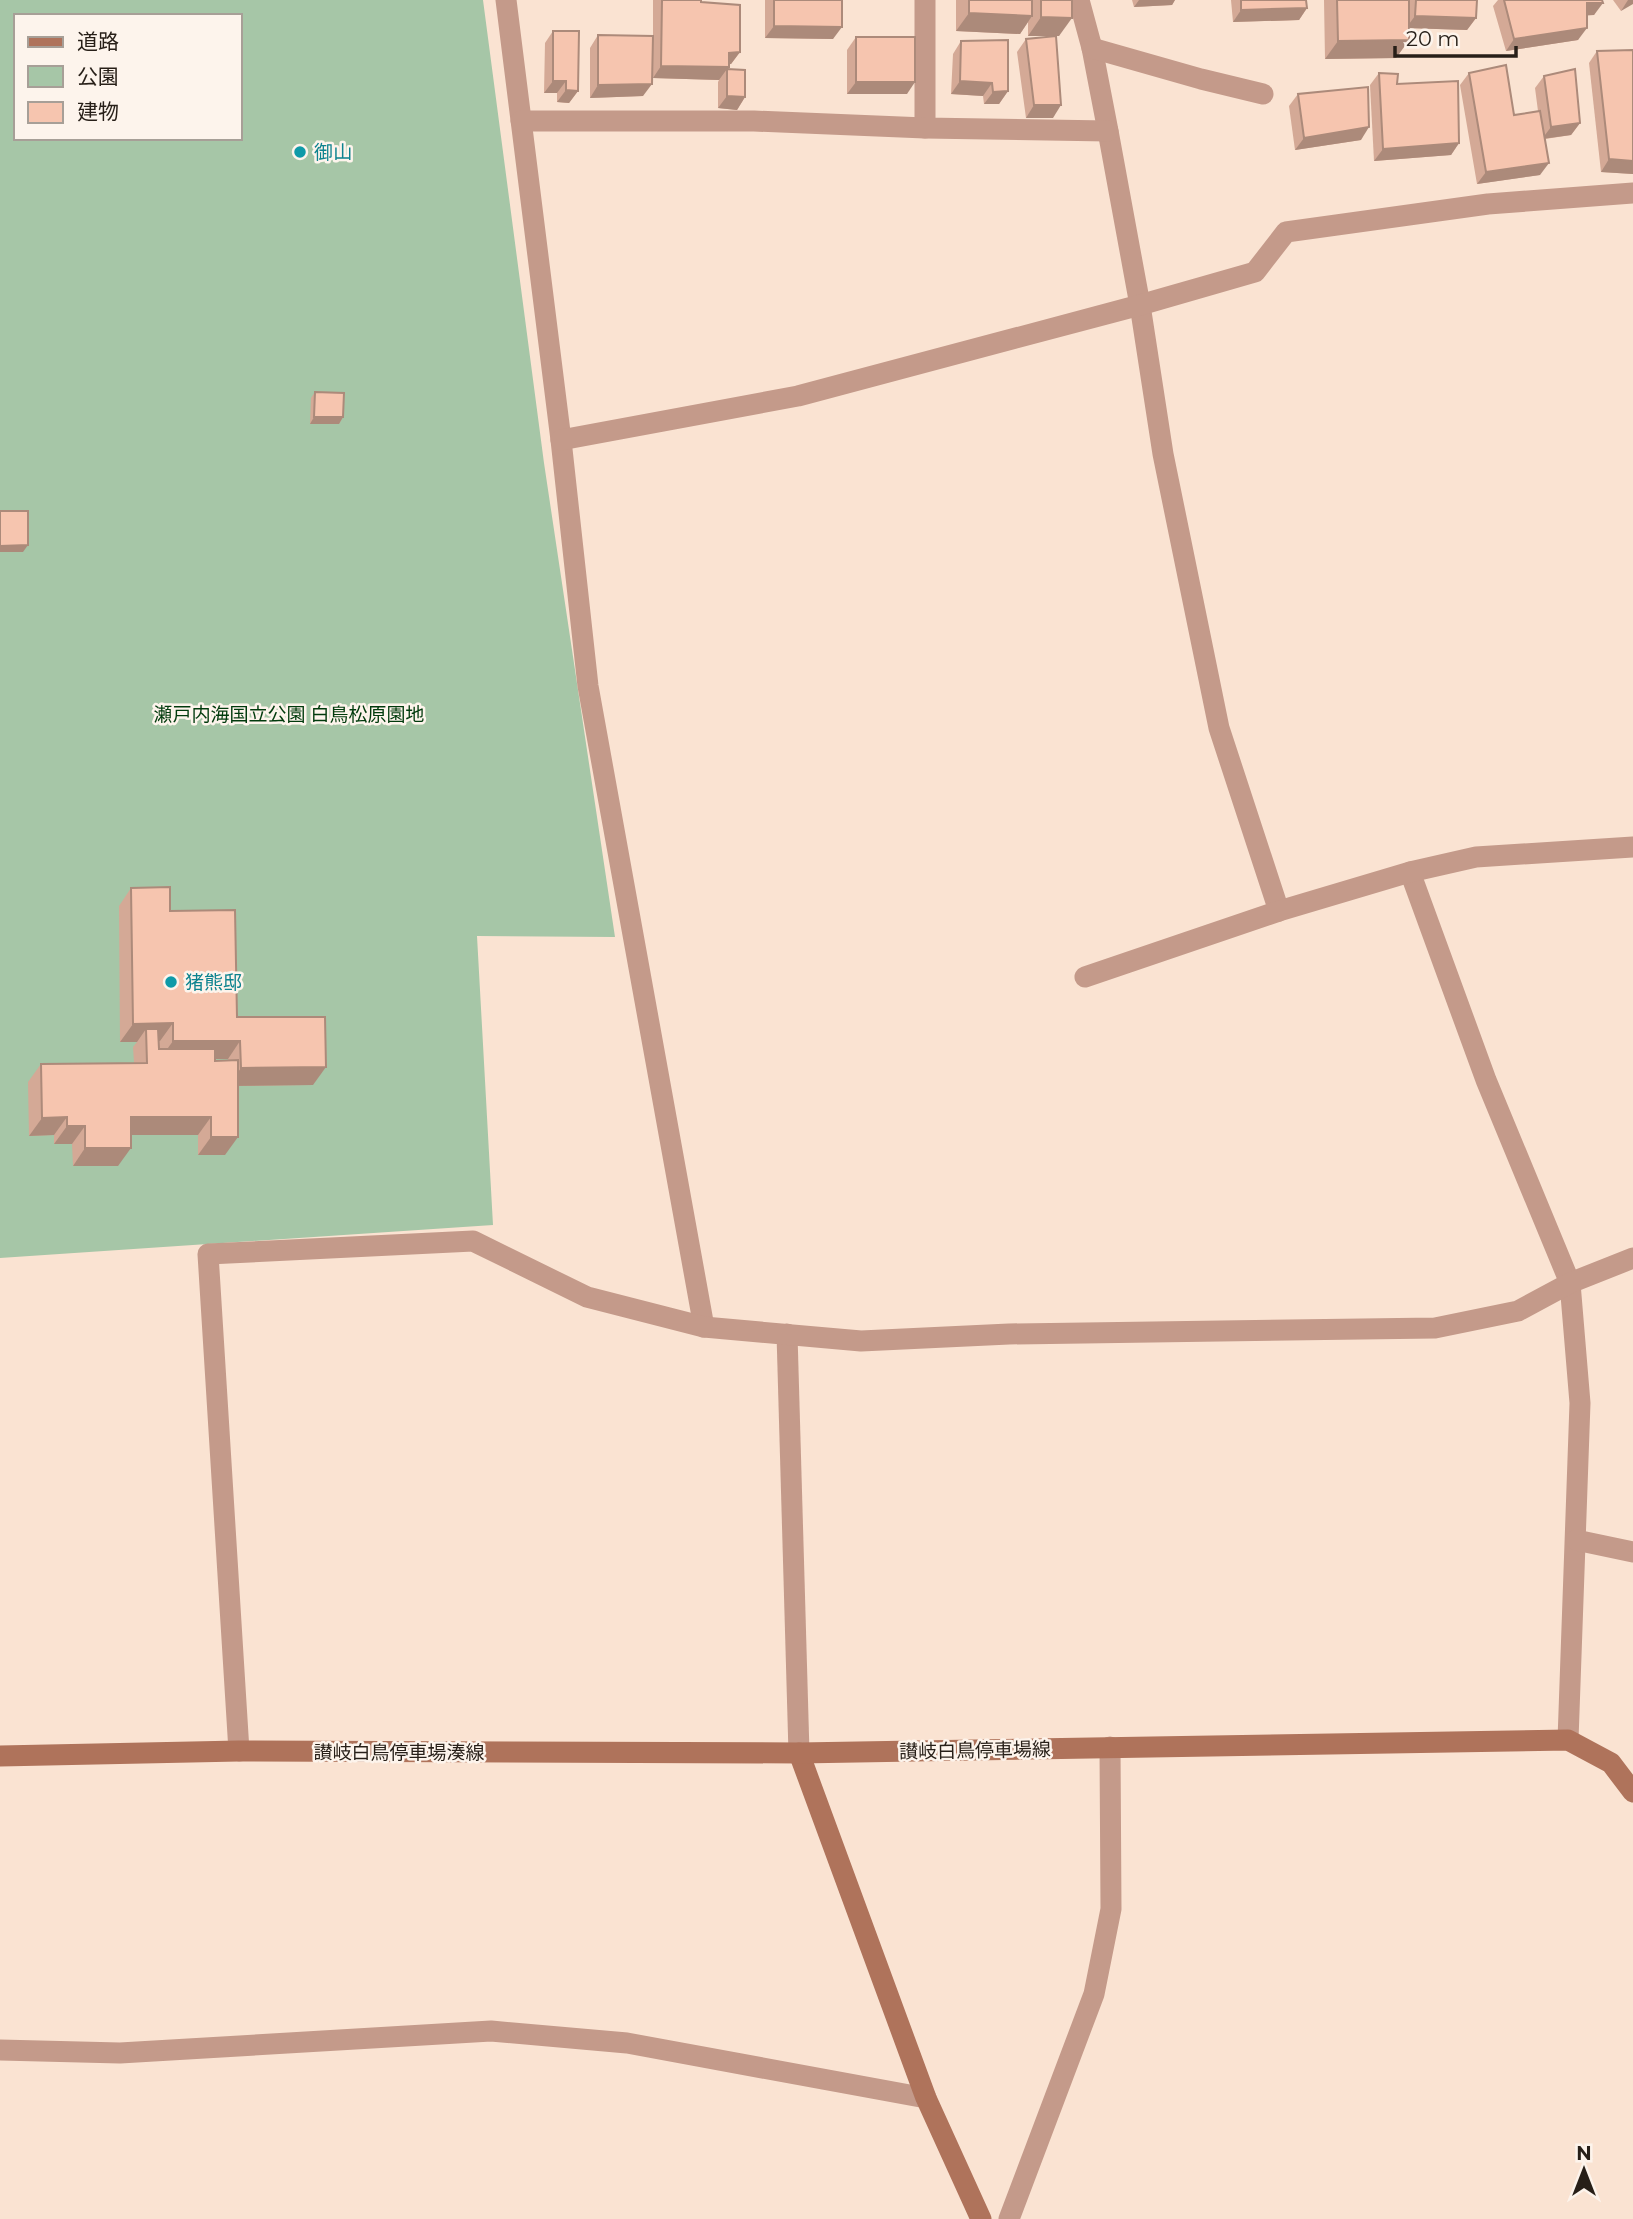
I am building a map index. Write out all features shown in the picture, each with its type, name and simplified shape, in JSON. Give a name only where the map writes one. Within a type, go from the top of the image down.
[{"type":"main road","name":"讃岐白鳥停車場線","points":[[799,1753],[1568,1740],[1611,1763],[1633,1792]]},
{"type":"main road","name":"讃岐白鳥停車場湊線","points":[[0,1756],[239,1751],[799,1753]]},
{"type":"main road","points":[[799,1753],[926,2098],[981,2219]]},
{"type":"street","points":[[506,0],[561,440],[588,686],[704,1327]]},
{"type":"street","points":[[925,0],[925,128]]},
{"type":"street","points":[[1079,0],[1092,48],[1108,131],[1140,305],[1163,454],[1219,727],[1279,911]]},
{"type":"street","points":[[1092,48],[1263,94]]},
{"type":"street","points":[[522,121],[754,121],[925,128],[1108,131]]},
{"type":"street","points":[[561,440],[798,396],[1140,305],[1255,272],[1286,232],[1488,204],[1633,192]]},
{"type":"street","points":[[1085,977],[1279,911],[1410,872],[1476,857],[1633,847]]},
{"type":"street","points":[[1410,872],[1486,1080],[1570,1283],[1580,1403],[1568,1740]]},
{"type":"street","points":[[239,1751],[208,1254],[473,1241],[587,1297],[704,1327],[861,1341],[1009,1334],[1435,1328],[1518,1311],[1570,1283],[1633,1258]]},
{"type":"street","points":[[787,1334],[799,1753]]},
{"type":"street","points":[[1576,1540],[1633,1552]]},
{"type":"street","points":[[1009,2219],[1094,1994],[1111,1909],[1110,1747]]},
{"type":"street","points":[[0,2050],[120,2053],[491,2031],[627,2043],[926,2098]]},
{"type":"green space","name":"瀬戸内海国立公園 白鳥松原園地","points":[[0,0],[483,0],[544,463],[615,937],[477,936],[493,1225],[0,1258]]},
{"type":"building","points":[[662,0],[701,0],[740,5],[740,52],[729,53],[729,67],[661,66]]},
{"type":"building","points":[[774,0],[842,0],[842,27],[774,26]]},
{"type":"building","points":[[969,0],[1032,0],[1032,16],[969,13]]},
{"type":"building","points":[[1041,0],[1072,0],[1072,18],[1041,17]]},
{"type":"building","points":[[1241,0],[1306,0],[1307,8],[1241,10]]},
{"type":"building","points":[[1337,0],[1409,0],[1409,40],[1338,41]]},
{"type":"building","points":[[1416,0],[1477,0],[1476,18],[1415,16]]},
{"type":"building","points":[[1504,0],[1602,0],[1603,3],[1587,3],[1587,28],[1514,39]]},
{"type":"building","points":[[553,31],[579,31],[578,91],[566,90],[566,81],[553,81]]},
{"type":"building","points":[[598,35],[653,36],[652,84],[598,85]]},
{"type":"building","points":[[1056,36],[1061,105],[1034,105],[1026,39]]},
{"type":"building","points":[[856,37],[915,37],[915,82],[856,82]]},
{"type":"building","points":[[1008,40],[1008,91],[993,92],[992,83],[960,81],[961,41]]},
{"type":"building","points":[[1633,50],[1633,161],[1609,159],[1597,51]]},
{"type":"building","points":[[1506,65],[1514,115],[1540,111],[1549,163],[1486,172],[1469,73]]},
{"type":"building","points":[[727,69],[745,70],[745,97],[727,96]]},
{"type":"building","points":[[1575,69],[1580,123],[1551,127],[1544,76]]},
{"type":"building","points":[[1379,73],[1398,74],[1397,84],[1458,81],[1459,143],[1383,149]]},
{"type":"building","points":[[1368,87],[1369,127],[1304,138],[1298,94]]},
{"type":"building","points":[[315,392],[344,393],[343,417],[314,417]]},
{"type":"building","points":[[0,511],[28,511],[28,545],[0,546]]},
{"type":"building","name":"猪熊邸","points":[[170,887],[170,911],[235,910],[237,1017],[325,1017],[326,1067],[241,1068],[240,1041],[173,1041],[173,1023],[133,1024],[131,888]]},
{"type":"building","points":[[146,1029],[158,1029],[159,1049],[215,1049],[215,1061],[238,1060],[238,1137],[211,1137],[211,1117],[131,1117],[131,1148],[85,1148],[85,1126],[67,1126],[67,1117],[42,1118],[41,1064],[147,1063]]},
{"type":"place","name":"御山","points":[[300,152]]},
{"type":"place","name":"猪熊邸","points":[[171,982]]}]
